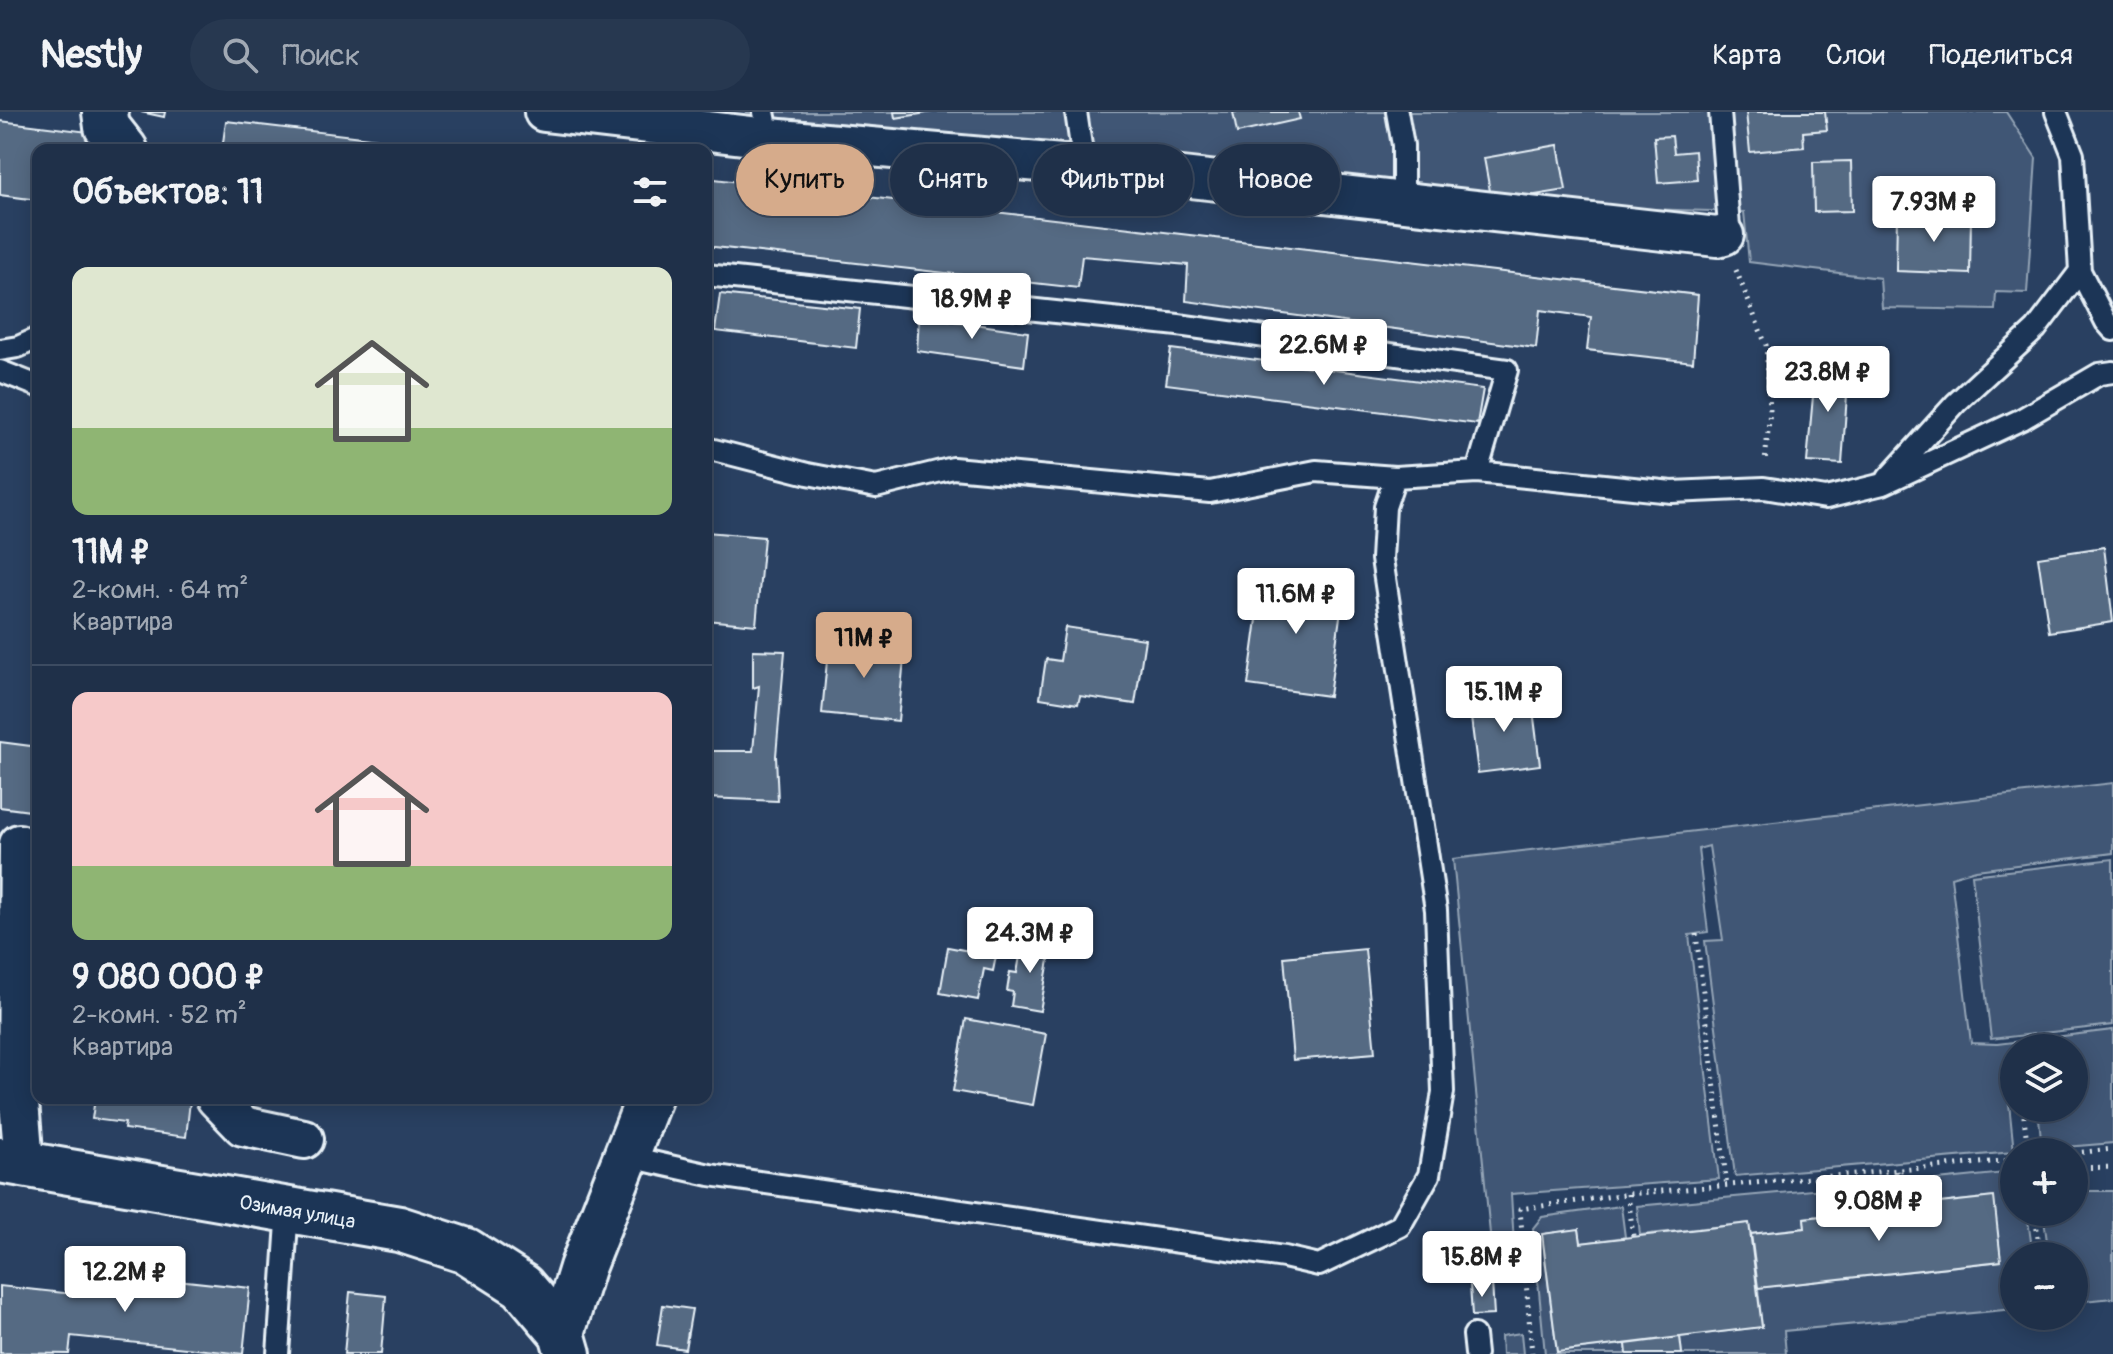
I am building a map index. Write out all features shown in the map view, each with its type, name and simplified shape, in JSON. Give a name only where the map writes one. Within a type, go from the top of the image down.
[{"type":"main road","points":[[105,112],[107,127],[120,144]]},
{"type":"main road","points":[[565,1343],[582,1268],[647,1104]]},
{"type":"main road","name":"Озимая улица","points":[[12,1162],[399,1229],[467,1251],[522,1286],[565,1343]]},
{"type":"street","points":[[544,112],[766,125],[1033,159]]},
{"type":"street","points":[[1193,179],[1717,237],[1724,235]]},
{"type":"street","points":[[12,1162],[27,1076],[19,844]]},
{"type":"street","points":[[222,1104],[243,1126],[304,1139]]},
{"type":"lane","points":[[1076,112],[1081,144]]},
{"type":"lane","points":[[1397,112],[1403,145],[1403,203]]},
{"type":"lane","points":[[1720,112],[1729,227],[1724,235]]},
{"type":"lane","points":[[2056,112],[2073,155],[2080,271],[2113,330]]},
{"type":"lane","points":[[1883,484],[1956,403],[2036,329],[2080,271]]},
{"type":"lane","points":[[712,276],[1178,325],[1507,370],[1477,472]]},
{"type":"lane","points":[[0,350],[32,341]]},
{"type":"lane","points":[[0,371],[32,384]]},
{"type":"lane","points":[[712,450],[808,474],[876,487],[953,468],[1210,492],[1316,471],[1395,477],[1477,472],[1672,492],[1764,488],[1826,498],[1883,484],[2022,419],[2099,374],[2113,372]]},
{"type":"lane","points":[[625,1156],[710,1175],[1268,1254],[1319,1265],[1400,1226],[1429,1175],[1443,1092],[1436,910],[1382,559],[1385,507],[1395,477]]},
{"type":"lane","points":[[278,1354],[288,1208]]},
{"type":"path","points":[[1724,235],[1742,289],[1766,345],[1770,410],[1764,488]]},
{"type":"path","points":[[1696,934],[1727,1187]]},
{"type":"path","points":[[2088,1152],[2113,1149]]},
{"type":"path","points":[[1532,1354],[1520,1209],[1628,1194],[2000,1161]]},
{"type":"path","points":[[2088,1168],[2113,1167]]},
{"type":"path","points":[[1896,1171],[1902,1207]]},
{"type":"path","points":[[1628,1194],[1633,1236]]},
{"type":"shaded area","points":[[746,112],[2006,112],[2036,158],[2027,293],[1996,292],[1995,310],[1882,308],[1880,278],[1749,262],[1744,212],[1577,207],[1340,179],[1340,144],[1209,144],[1209,164],[1193,162],[1193,144],[1033,144]]},
{"type":"shaded area","points":[[2113,783],[2113,853],[1976,870],[1951,877],[1971,1043],[2000,1044],[2000,1122],[2011,1122],[2013,1138],[2000,1138],[2000,1153],[1735,1176],[1705,941],[1723,940],[1709,846],[1698,849],[1708,932],[1689,935],[1719,1179],[1511,1194],[1515,1261],[1493,1264],[1453,859]]},
{"type":"shaded area","points":[[2113,859],[2113,1025],[2035,1034],[2000,1034],[2000,1038],[1991,1039],[1972,875]]},
{"type":"shaded area","points":[[2113,1030],[2113,1143],[2088,1145],[2088,1138],[2041,1138],[2039,1122],[2088,1122],[2088,1034],[2080,1034]]},
{"type":"shaded area","points":[[2000,1173],[2000,1226],[2029,1226],[2031,1242],[2000,1242],[2000,1253],[1993,1197],[1912,1206],[1909,1183]]},
{"type":"shaded area","points":[[1888,1183],[1891,1208],[1804,1218],[1805,1228],[1751,1234],[1749,1223],[1640,1235],[1637,1206]]},
{"type":"shaded area","points":[[2088,1191],[2113,1191],[2113,1298],[2088,1301],[2088,1242],[2047,1242],[2045,1226],[2088,1226]]},
{"type":"shaded area","points":[[1621,1206],[1625,1237],[1581,1243],[1579,1229],[1542,1234],[1557,1352],[1626,1344],[1627,1354],[1545,1354],[1533,1228],[1542,1217]]},
{"type":"shaded area","points":[[2000,1261],[2000,1310],[1784,1331],[1786,1354],[1682,1354],[1680,1337],[1762,1327],[1758,1288]]},
{"type":"shaded area","points":[[1521,1333],[1523,1354],[1502,1354],[1501,1336]]},
{"type":"building","points":[[141,112],[165,112],[164,117]]},
{"type":"building","points":[[894,112],[933,112],[895,118]]},
{"type":"building","points":[[1233,112],[1298,112],[1300,119],[1237,133]]},
{"type":"building","points":[[1746,112],[1825,112],[1827,130],[1803,132],[1804,147],[1750,152]]},
{"type":"building","points":[[0,121],[89,132],[88,144],[32,144],[32,199],[0,195]]},
{"type":"building","points":[[226,121],[420,144],[223,144]]},
{"type":"building","points":[[1672,136],[1674,153],[1695,151],[1697,180],[1658,183],[1654,137]]},
{"type":"building","points":[[1558,145],[1566,190],[1492,202],[1484,158]]},
{"type":"building","points":[[1851,161],[1852,211],[1814,212],[1813,162]]},
{"type":"building","points":[[712,179],[736,182],[736,216],[874,216],[874,198],[890,200],[890,216],[1017,215],[1698,295],[1693,362],[1587,350],[1591,317],[1540,310],[1536,348],[1186,301],[1188,265],[1082,256],[1078,288],[712,247]]},
{"type":"building","points":[[1897,214],[1971,217],[1970,274],[1896,271]]},
{"type":"building","points":[[720,294],[860,309],[856,348],[715,331]]},
{"type":"building","points":[[919,316],[1028,332],[1024,366],[917,351]]},
{"type":"building","points":[[1171,349],[1483,389],[1477,424],[1166,384]]},
{"type":"building","points":[[1816,363],[1849,367],[1842,464],[1807,462]]},
{"type":"building","points":[[712,533],[764,537],[756,625],[712,621]]},
{"type":"building","points":[[2104,547],[2113,622],[2049,632],[2038,557]]},
{"type":"building","points":[[1263,576],[1344,588],[1329,696],[1248,685]]},
{"type":"building","points":[[1065,627],[1145,639],[1135,704],[1080,696],[1078,704],[1040,698],[1046,659],[1060,661]]},
{"type":"building","points":[[829,640],[905,648],[898,721],[822,713]]},
{"type":"building","points":[[753,650],[785,651],[776,756],[778,801],[712,798],[712,751],[753,751],[759,686],[753,688]]},
{"type":"building","points":[[1531,694],[1540,765],[1478,773],[1469,702]]},
{"type":"building","points":[[0,742],[32,746],[32,811],[0,807]]},
{"type":"building","points":[[1023,939],[1052,943],[1040,1011],[1011,1006],[1013,992],[1007,991],[1010,972],[1017,973]]},
{"type":"building","points":[[948,947],[996,956],[993,971],[984,969],[978,1000],[940,993]]},
{"type":"building","points":[[1365,949],[1375,1053],[1293,1060],[1284,957]]},
{"type":"building","points":[[966,1019],[1046,1034],[1033,1105],[953,1091]]},
{"type":"building","points":[[94,1104],[190,1104],[186,1137],[124,1129],[125,1123],[92,1119]]},
{"type":"building","points":[[1994,1197],[2000,1261],[1758,1288],[1751,1234],[1805,1228],[1804,1218]]},
{"type":"building","points":[[1749,1223],[1762,1327],[1557,1352],[1542,1234],[1579,1229],[1581,1243]]},
{"type":"building","points":[[76,1269],[250,1288],[243,1354],[71,1336],[69,1354],[0,1353],[0,1286],[73,1294]]},
{"type":"building","points":[[1492,1282],[1494,1315],[1472,1316],[1470,1284]]},
{"type":"building","points":[[350,1292],[386,1296],[381,1354],[344,1354]]},
{"type":"building","points":[[663,1305],[692,1309],[685,1349],[657,1345]]},
{"type":"building","points":[[1680,1337],[1682,1354],[1627,1354],[1626,1344]]}]
